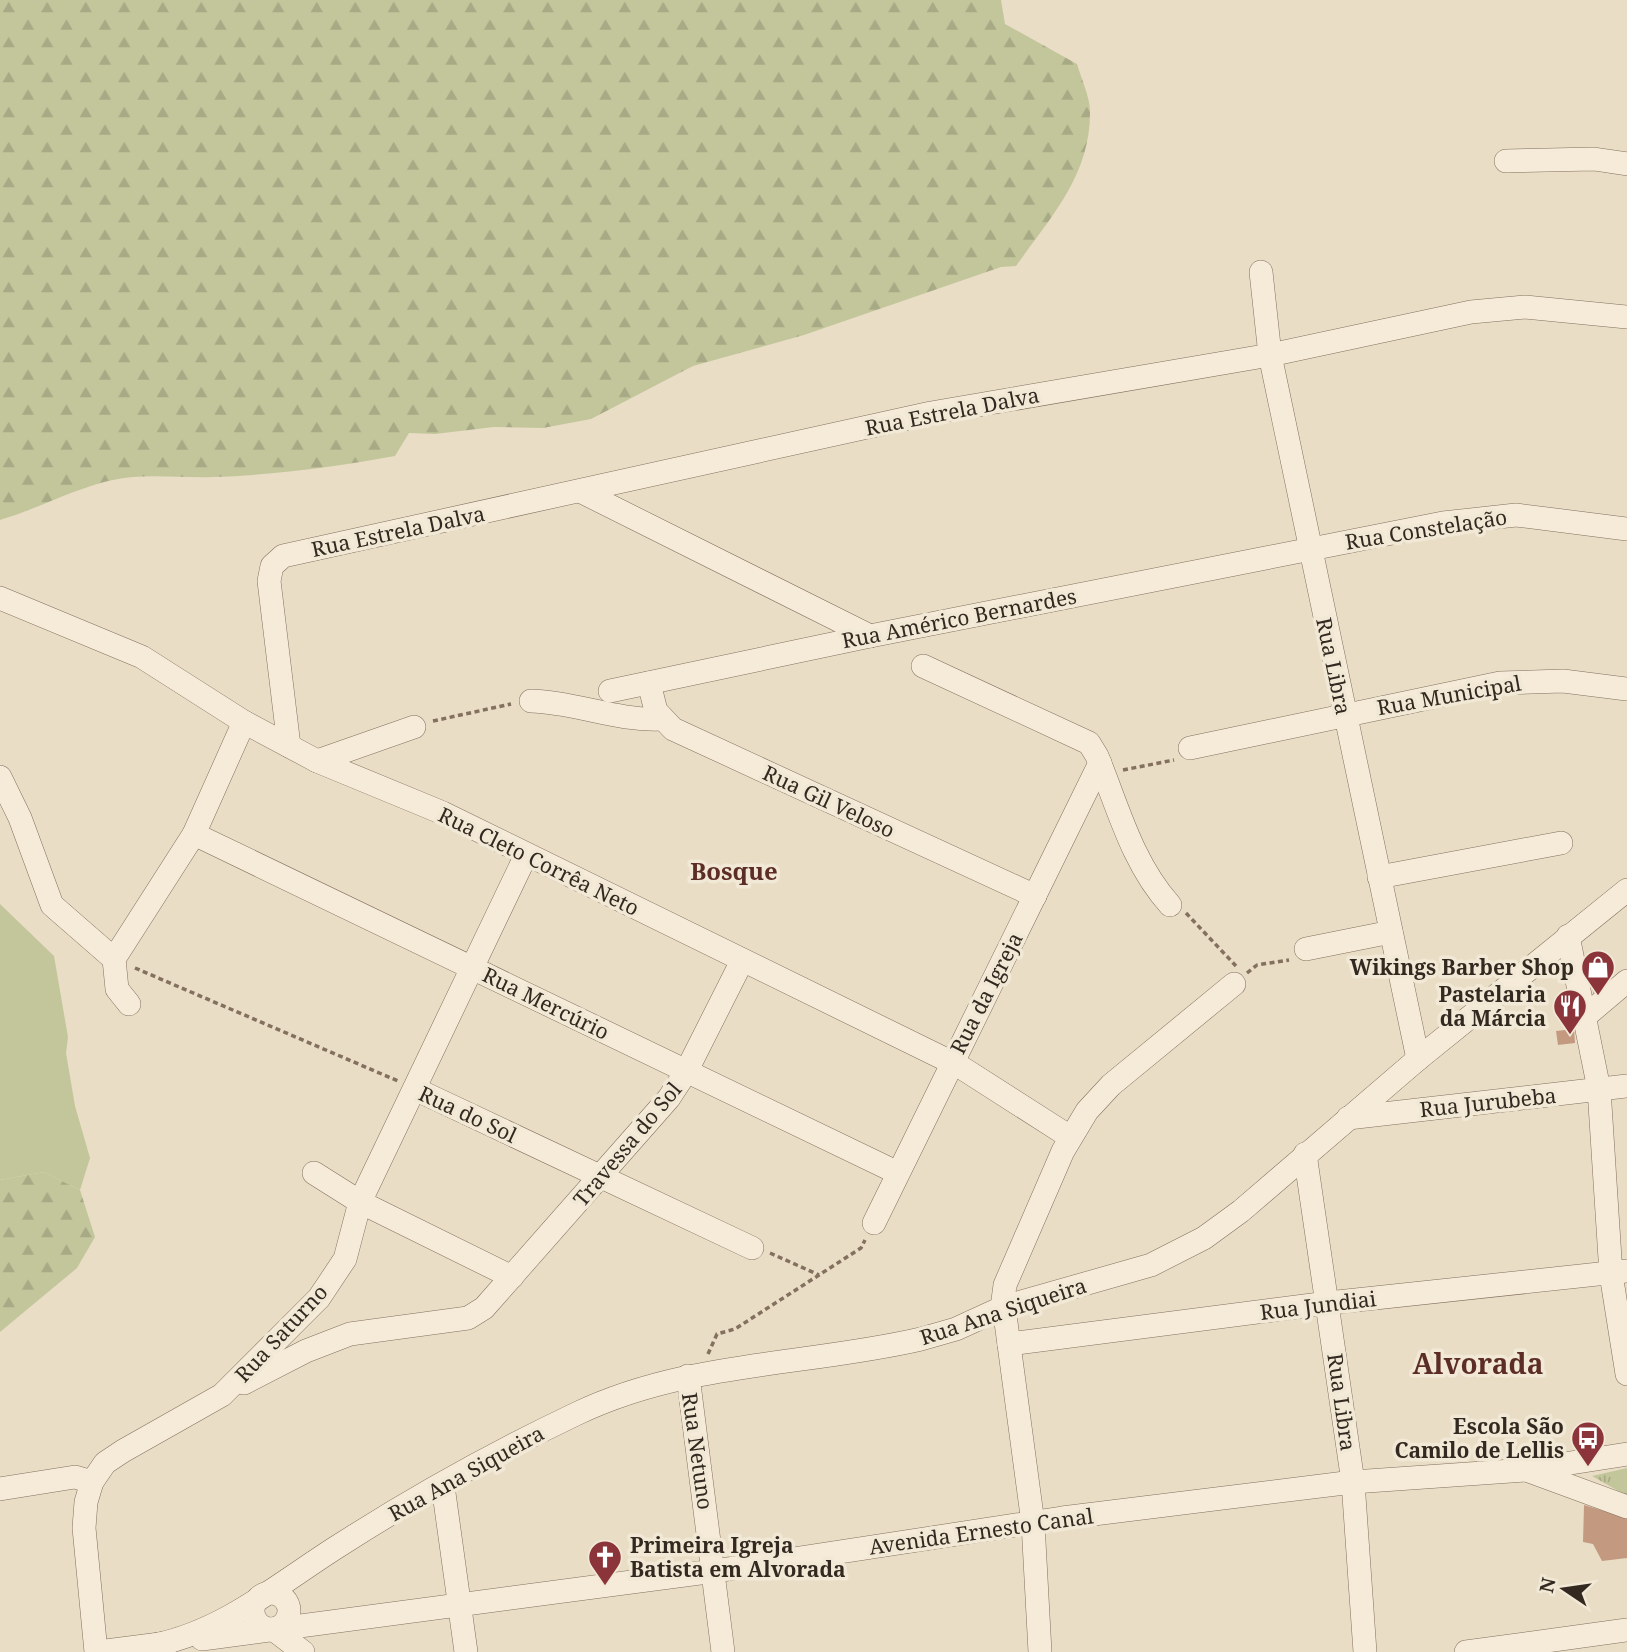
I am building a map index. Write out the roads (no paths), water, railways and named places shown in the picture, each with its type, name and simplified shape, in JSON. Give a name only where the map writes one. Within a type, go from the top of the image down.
[{"type":"street","points":[[1506,161],[1594,159],[1627,163]]},
{"type":"street","name":"Rua Libra","points":[[1261,272],[1270,355],[1418,1059]]},
{"type":"street","name":"Rua Estrela Dalva","points":[[289,746],[269,581],[272,566],[283,556],[931,413],[1270,355],[1471,312],[1525,307],[1627,317]]},
{"type":"street","points":[[580,491],[870,636]]},
{"type":"street","name":"Rua Constelação","points":[[1309,549],[1443,523],[1516,515],[1627,529]]},
{"type":"street","name":"Rua Américo Bernardes","points":[[610,691],[870,636],[1309,549]]},
{"type":"street","name":"Rua Cleto Corrêa Neto","points":[[1,598],[142,657],[244,722],[317,761],[443,813],[951,1062],[1070,1137]]},
{"type":"street","points":[[923,666],[1083,740],[1093,748],[1136,854],[1156,890],[1170,905]]},
{"type":"street","name":"Rua Municipal","points":[[1190,748],[1511,681],[1563,681],[1627,689]]},
{"type":"street","points":[[531,701],[564,704],[635,719],[661,719],[649,683]]},
{"type":"street","name":"Rua Gil Veloso","points":[[661,719],[680,733],[1035,896]]},
{"type":"street","points":[[129,1004],[117,989],[114,959],[194,834],[244,722]]},
{"type":"street","points":[[317,761],[414,727]]},
{"type":"street","name":"Rua da Igreja","points":[[874,1223],[1100,763]]},
{"type":"street","points":[[0,777],[20,818],[52,905],[114,959]]},
{"type":"street","name":"Rua Mercúrio","points":[[194,834],[898,1173]]},
{"type":"street","points":[[1379,877],[1561,843]]},
{"type":"street","name":"Rua Saturno","points":[[92,1482],[105,1463],[222,1395],[318,1298],[345,1259],[360,1202],[526,855]]},
{"type":"street","name":"Rua Ana Siqueira","points":[[262,1595],[443,1486],[593,1406],[699,1373],[903,1343],[956,1329],[1004,1307],[1151,1265],[1204,1238],[1241,1210],[1418,1059],[1627,890]]},
{"type":"street","points":[[1300,954],[1391,932]]},
{"type":"street","points":[[1568,936],[1582,1019],[1599,1089],[1627,1374]]},
{"type":"street","name":"Travessa do Sol","points":[[222,1395],[306,1350],[350,1334],[468,1318],[484,1308],[601,1178],[668,1098],[686,1072],[742,961]]},
{"type":"street","points":[[1040,1652],[1033,1523],[1004,1307],[1007,1276],[1070,1137],[1087,1111],[1111,1085],[1239,979]]},
{"type":"street","points":[[1582,1019],[1627,981]]},
{"type":"street","name":"Rua Jurubeba","points":[[1348,1118],[1627,1086]]},
{"type":"street","name":"Rua do Sol","points":[[415,1089],[752,1248]]},
{"type":"street","name":"Rua Libra","points":[[1305,1154],[1353,1482],[1365,1652]]},
{"type":"street","points":[[314,1173],[360,1202],[512,1277]]},
{"type":"street","name":"Rua Jundiai","points":[[1009,1344],[1328,1303],[1619,1272]]},
{"type":"street","name":"Rua Netuno","points":[[699,1373],[723,1652]]},
{"type":"street","name":"Avenida Ernesto Canal","points":[[97,1652],[175,1644],[715,1571],[1033,1523],[1353,1482],[1526,1470],[1627,1454]]},
{"type":"street","points":[[1526,1470],[1627,1507]]},
{"type":"street","points":[[0,1489],[75,1477],[92,1482],[86,1502],[84,1528],[97,1652]]},
{"type":"street","points":[[443,1486],[466,1652]]},
{"type":"street","points":[[272,1629],[285,1622],[288,1583],[296,1573]]},
{"type":"street","points":[[287,1604],[277,1594],[262,1595],[254,1604],[254,1619],[262,1627],[272,1629],[303,1652]]},
{"type":"street","name":"Avenida Ernesto Canal","points":[[175,1644],[214,1626],[262,1595]]},
{"type":"street","name":"Avenida Ernesto Canal","points":[[287,1604],[305,1618],[336,1621]]},
{"type":"street","points":[[1466,1652],[1627,1630]]},
{"type":"place","name":"Wikings Barber Shop","points":[[1598,997]]},
{"type":"place","name":"Pastelaria da Márcia","points":[[1570,1036]]},
{"type":"place","name":"Escola São Camilo de Lellis","points":[[1588,1468]]},
{"type":"place","name":"Primeira Igreja Batista em Alvorada","points":[[605,1587]]},
{"type":"district","name":"Bosque","points":[[734,870]]},
{"type":"district","name":"Alvorada","points":[[1478,1363]]}]
